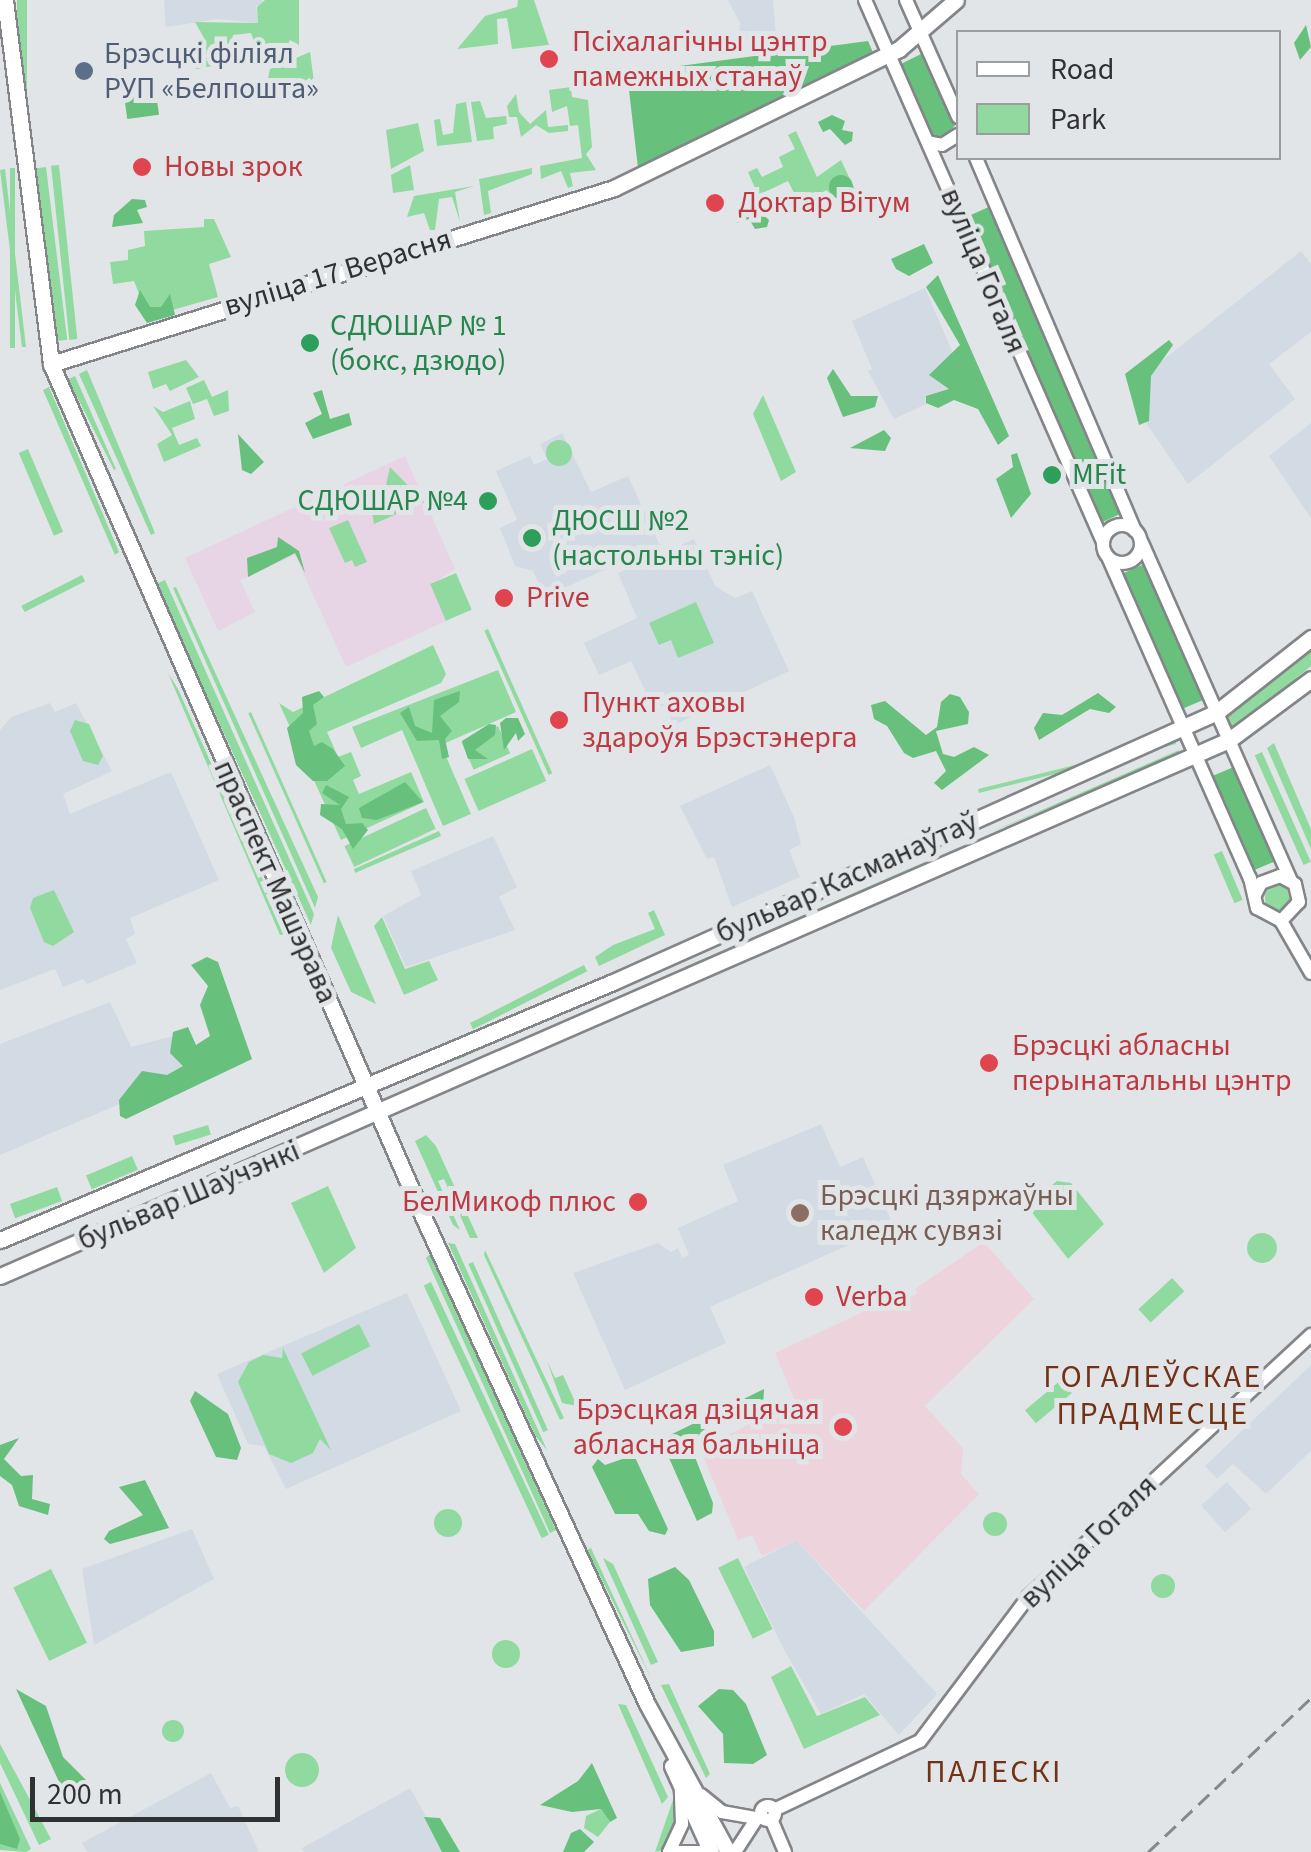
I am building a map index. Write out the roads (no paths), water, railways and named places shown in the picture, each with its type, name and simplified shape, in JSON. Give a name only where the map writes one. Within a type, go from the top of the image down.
[{"type":"main road","name":"праспект Машэрава","points":[[5,0],[51,364],[364,1084],[660,1729],[711,1852]]},
{"type":"main road","name":"вуліца 17 Верасня","points":[[51,364],[624,180],[889,54],[922,35],[956,0]]},
{"type":"main road","name":"бульвар Касманаўтаў","points":[[364,1084],[662,960],[1216,712],[1311,638]]},
{"type":"main road","name":"бульвар Касманаўтаў","points":[[378,1115],[1229,740],[1311,680]]},
{"type":"main road","points":[[977,820],[989,846]]},
{"type":"main road","points":[[680,952],[681,966],[692,976]]},
{"type":"main road","points":[[662,960],[672,970],[673,984]]},
{"type":"main road","name":"бульвар Шаўчэнкі","points":[[0,1240],[364,1084]]},
{"type":"main road","name":"бульвар Шаўчэнкі","points":[[0,1276],[378,1115]]},
{"type":"main road","name":"праспект Машэрава","points":[[686,1789],[731,1852]]},
{"type":"street","name":"вуліца Гогаля","points":[[864,0],[1110,559]]},
{"type":"street","points":[[906,0],[956,112]]},
{"type":"street","points":[[928,142],[942,146],[956,136]]},
{"type":"street","name":"вуліца Гогаля","points":[[977,160],[1138,537],[1300,896],[1287,918]]},
{"type":"street","points":[[1103,542],[1113,527],[1138,537],[1128,563],[1110,559]]},
{"type":"street","points":[[1110,559],[1261,914],[1287,918],[1311,973]]},
{"type":"street","points":[[1255,896],[1266,879],[1291,881]]},
{"type":"street","name":"вуліца Гогаля","points":[[766,1816],[920,1741],[1028,1596],[1311,1335]]},
{"type":"street","points":[[701,1852],[669,1852],[682,1824],[686,1789],[722,1812],[766,1816]]},
{"type":"street","points":[[731,1852],[766,1816]]},
{"type":"street","points":[[766,1816],[785,1852]]},
{"type":"railway","points":[[1148,1852],[1311,1698]]},
{"type":"place","name":"Псіхалагічны цэнтр памежных станаў","points":[[549,59]]},
{"type":"place","name":"Брэсцкі філіял РУП «Белпошта»","points":[[84,71]]},
{"type":"place","name":"Новы зрок","points":[[142,167]]},
{"type":"place","name":"Доктар Вітум","points":[[715,203]]},
{"type":"place","name":"СДЮШАР № 1 (бокс, дзюдо)","points":[[310,343]]},
{"type":"place","name":"MFit","points":[[1052,475]]},
{"type":"place","name":"СДЮШАР №4","points":[[488,501]]},
{"type":"place","name":"ДЮСШ №2 (настольны тэніс)","points":[[532,538]]},
{"type":"place","name":"Prive","points":[[504,598]]},
{"type":"place","name":"Пункт аховы здароўя Брэстэнерга","points":[[559,720]]},
{"type":"place","name":"Брэсцкі абласны перынатальны цэнтр","points":[[989,1063]]},
{"type":"place","name":"БелМикоф плюс","points":[[638,1202]]},
{"type":"place","name":"Брэсцкі дзяржаўны каледж сувязі","points":[[800,1213]]},
{"type":"place","name":"Verba","points":[[814,1297]]},
{"type":"place","name":"Брэсцкая дзіцячая абласная бальніца","points":[[843,1427]]},
{"type":"district","name":"ГОГАЛЕЎСКАЕ ПРАДМЕСЦЕ","points":[[1153,1396]]},
{"type":"district","name":"ПАЛЕСКІ","points":[[994,1772]]}]
